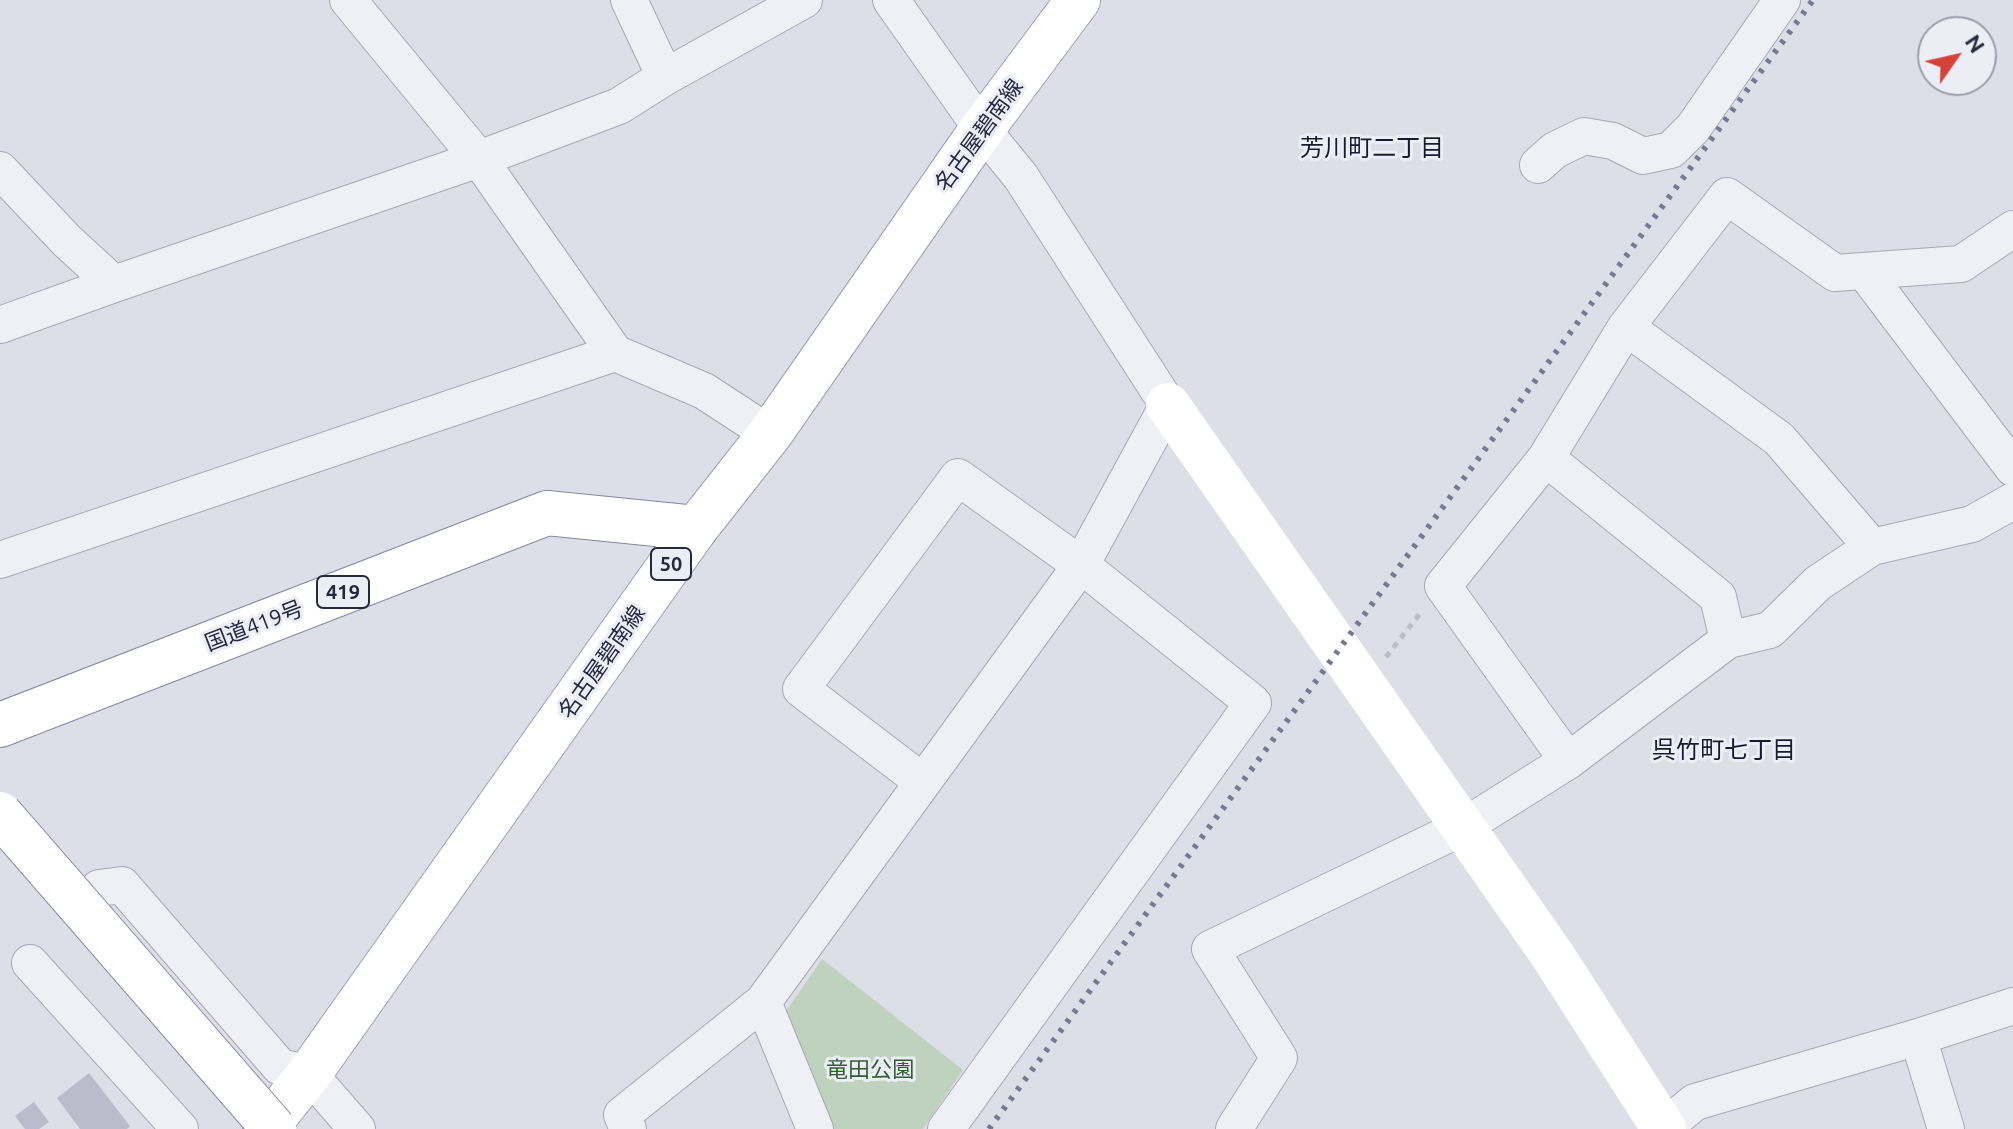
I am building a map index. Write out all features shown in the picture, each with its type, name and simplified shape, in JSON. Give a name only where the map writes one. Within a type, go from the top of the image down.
[{"type":"main road","name":"名古屋碧南線","points":[[265,1129],[309,1074],[696,528],[770,434],[982,129],[1078,0]]},
{"type":"main road","points":[[1168,405],[1553,956],[1663,1129]]},
{"type":"main road","name":"国道419号","points":[[0,725],[547,513],[696,528]]},
{"type":"main road","points":[[0,814],[274,1129]]},
{"type":"street","points":[[348,0],[479,159],[615,353],[704,391],[770,434]]},
{"type":"street","points":[[629,0],[665,77]]},
{"type":"street","points":[[0,325],[479,159],[619,106],[804,0]]},
{"type":"street","points":[[628,1129],[622,1115],[763,1002],[1081,565],[1168,405],[1021,177],[982,129],[891,0]]},
{"type":"street","points":[[1538,165],[1555,150],[1584,136],[1613,141],[1643,156],[1671,150],[1693,128],[1782,0]]},
{"type":"street","points":[[0,170],[67,241],[114,284]]},
{"type":"street","points":[[1568,761],[1443,586],[1546,458],[1626,327],[1727,196],[1835,273],[1961,264],[2013,229]]},
{"type":"street","points":[[1864,271],[2013,468]]},
{"type":"street","points":[[1626,327],[1779,439],[1872,547]]},
{"type":"street","points":[[0,560],[615,353]]},
{"type":"street","points":[[1546,458],[1718,597],[1728,640]]},
{"type":"street","points":[[923,782],[801,689],[958,477],[1081,565],[1253,703],[946,1129]]},
{"type":"street","points":[[1234,1129],[1279,1058],[1210,949],[1463,827],[1568,761],[1728,640],[1770,630],[1818,583],[1872,547],[1972,524],[2013,501]]},
{"type":"street","points":[[99,888],[122,885],[280,1067],[309,1074],[357,1129]]},
{"type":"street","points":[[30,963],[180,1129]]},
{"type":"street","points":[[763,1002],[815,1129]]},
{"type":"street","points":[[1663,1129],[1695,1102],[2013,1006]]},
{"type":"street","points":[[1918,1037],[1946,1129]]},
{"type":"path","points":[[1364,684],[1443,586]]},
{"type":"green space","name":"竜田公園","points":[[822,959],[963,1070],[923,1129],[833,1129],[786,1011]]},
{"type":"building","points":[[89,1073],[130,1126],[127,1129],[80,1129],[57,1098]]},
{"type":"building","points":[[34,1102],[49,1122],[39,1129],[25,1129],[15,1116]]},
{"type":"railway","points":[[989,1129],[1813,0]]},
{"type":"district","name":"芳川町二丁目","points":[[1372,148]]},
{"type":"district","name":"呉竹町七丁目","points":[[1724,750]]}]
